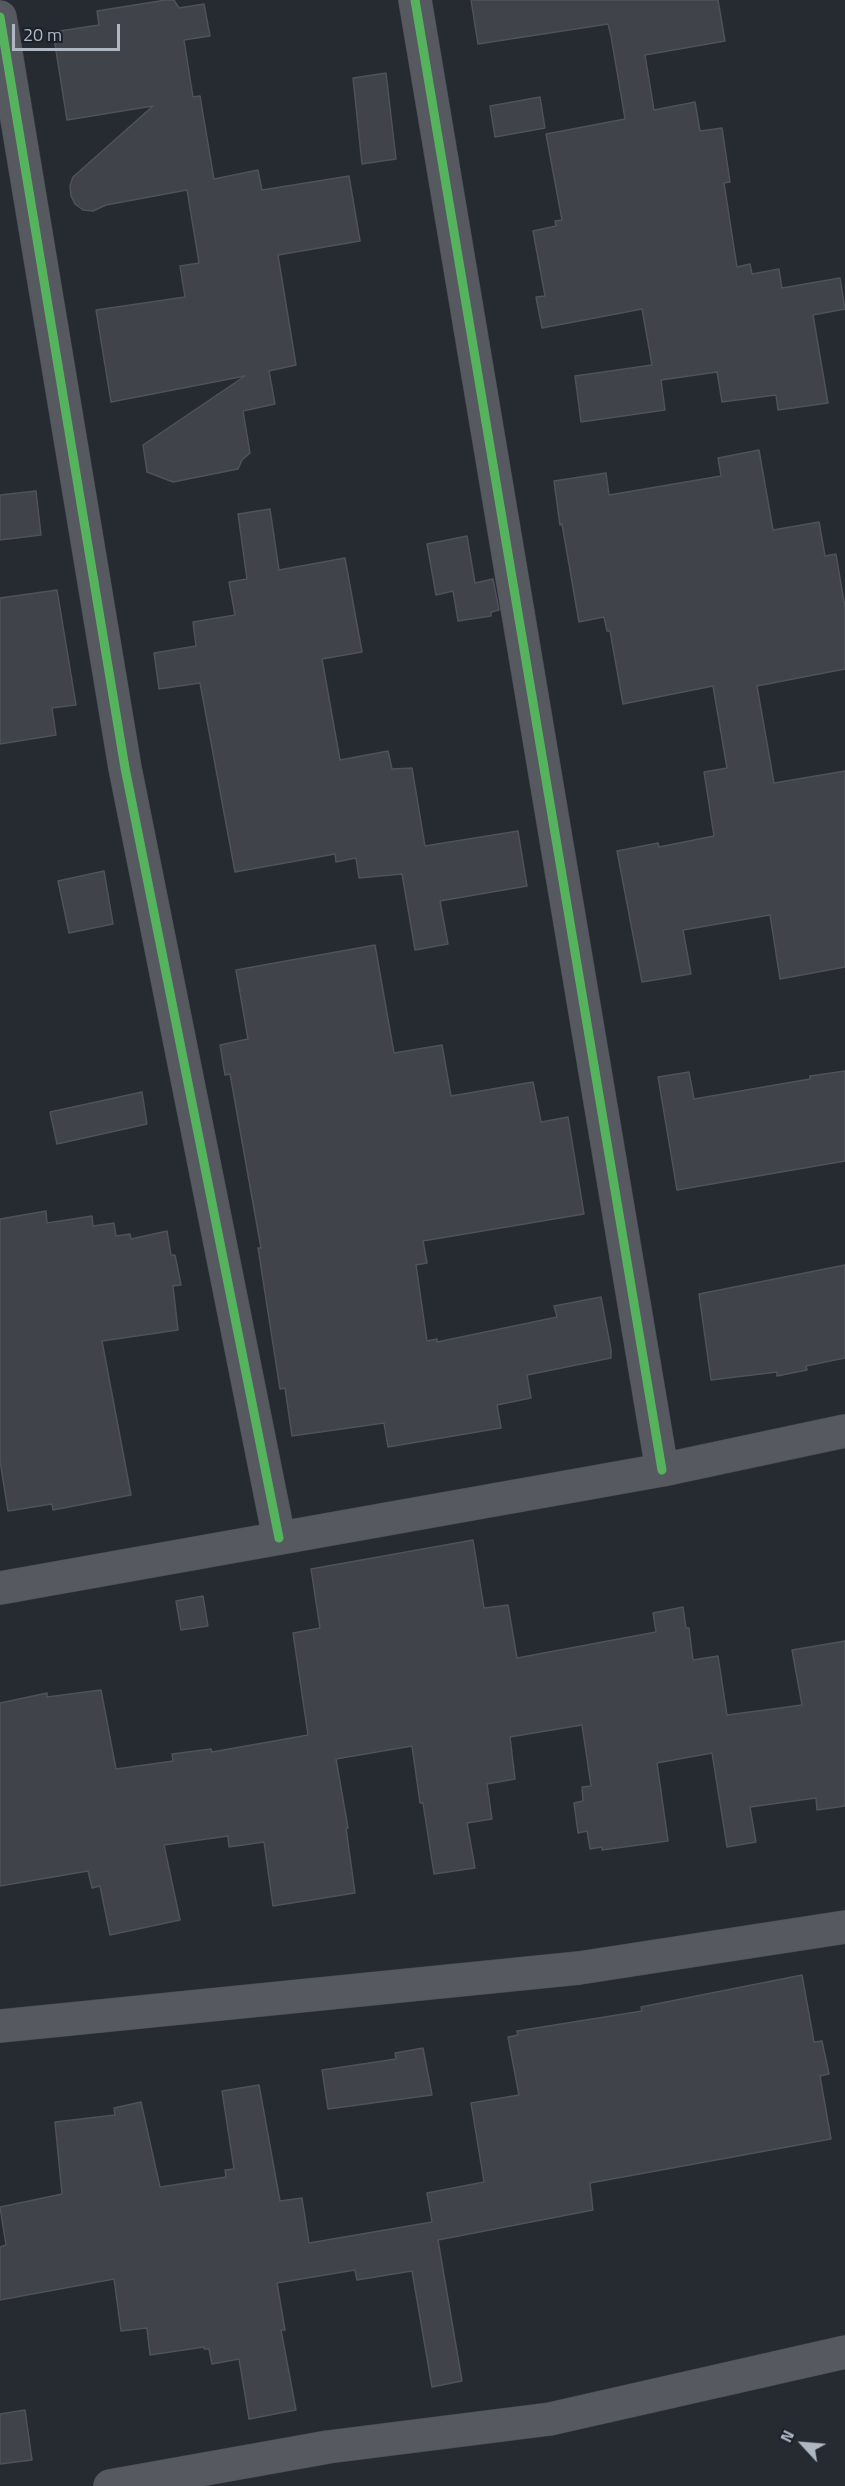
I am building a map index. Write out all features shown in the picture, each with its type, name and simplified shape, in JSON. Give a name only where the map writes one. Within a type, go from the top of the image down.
[{"type":"street","points":[[415,0],[662,1470]]},
{"type":"street","points":[[0,17],[125,768],[279,1538]]},
{"type":"street","points":[[0,1588],[662,1470],[845,1431]]},
{"type":"street","points":[[0,2026],[579,1968],[845,1927]]},
{"type":"street","points":[[110,2486],[328,2447],[550,2419],[845,2352]]},
{"type":"building","points":[[174,0],[179,8],[204,4],[210,36],[184,40],[193,97],[200,96],[214,179],[258,170],[262,190],[349,176],[360,241],[278,255],[296,365],[269,371],[275,404],[243,411],[250,453],[242,460],[238,469],[173,482],[147,472],[143,445],[245,376],[111,402],[96,310],[185,297],[180,266],[199,263],[187,190],[106,205],[93,211],[83,210],[75,204],[70,186],[73,177],[153,106],[67,120],[53,32],[99,25],[97,11]]},
{"type":"building","points":[[471,0],[718,0],[725,41],[645,55],[654,110],[695,102],[700,131],[722,128],[730,182],[724,183],[737,267],[750,264],[752,274],[779,269],[782,288],[840,278],[845,309],[813,315],[828,403],[778,410],[776,395],[722,402],[717,372],[661,380],[665,410],[581,422],[575,376],[652,365],[642,309],[542,328],[536,297],[545,296],[533,231],[556,226],[555,221],[562,220],[546,134],[625,119],[608,24],[478,44]]},
{"type":"building","points":[[386,73],[396,159],[362,164],[353,78]]},
{"type":"building","points":[[540,97],[545,128],[495,137],[490,106]]},
{"type":"building","points":[[759,450],[773,530],[819,522],[825,556],[836,554],[845,607],[845,669],[757,686],[774,783],[845,771],[845,967],[780,979],[770,915],[683,930],[691,974],[642,982],[617,851],[658,843],[659,847],[714,836],[704,772],[727,768],[713,686],[623,704],[610,631],[607,631],[604,617],[579,622],[554,481],[606,473],[609,495],[721,476],[718,458]]},
{"type":"building","points":[[36,491],[41,535],[0,540],[0,495]]},
{"type":"building","points":[[270,509],[279,570],[345,558],[362,652],[322,659],[340,760],[388,751],[392,769],[412,768],[425,846],[518,831],[527,886],[440,901],[448,944],[415,950],[402,874],[359,878],[356,858],[336,862],[335,854],[235,872],[200,683],[159,689],[154,653],[196,646],[193,622],[235,615],[229,582],[247,579],[238,514]]},
{"type":"building","points":[[467,536],[475,583],[493,579],[499,610],[491,612],[491,616],[458,621],[453,591],[436,595],[427,544]]},
{"type":"building","points":[[57,590],[76,705],[52,708],[56,735],[0,744],[0,598]]},
{"type":"building","points":[[104,871],[113,924],[69,933],[58,881]]},
{"type":"building","points":[[375,945],[394,1053],[442,1045],[451,1096],[533,1082],[541,1122],[568,1117],[584,1214],[423,1241],[427,1263],[416,1265],[427,1341],[437,1339],[437,1342],[557,1317],[554,1306],[601,1297],[611,1350],[611,1358],[527,1375],[531,1398],[497,1405],[501,1428],[388,1447],[384,1423],[292,1436],[285,1388],[280,1389],[258,1248],[261,1248],[230,1074],[225,1075],[220,1045],[248,1039],[236,970]]},
{"type":"building","points":[[845,1071],[845,1161],[677,1190],[658,1077],[689,1072],[694,1099]]},
{"type":"building","points":[[142,1092],[147,1124],[57,1144],[50,1112]]},
{"type":"building","points":[[46,1211],[47,1223],[92,1216],[93,1226],[114,1223],[116,1236],[130,1234],[131,1239],[167,1231],[171,1255],[175,1255],[181,1285],[173,1286],[178,1330],[102,1341],[131,1495],[53,1510],[52,1504],[8,1511],[0,1461],[0,1219]]},
{"type":"building","points":[[845,1265],[845,1358],[806,1366],[807,1370],[777,1376],[777,1372],[711,1380],[699,1294]]},
{"type":"building","points":[[473,1540],[484,1608],[508,1605],[517,1658],[656,1632],[653,1613],[683,1607],[686,1628],[689,1628],[693,1660],[718,1656],[727,1715],[802,1705],[792,1650],[845,1641],[845,1806],[817,1810],[816,1798],[750,1807],[756,1842],[727,1847],[712,1753],[657,1763],[668,1841],[602,1850],[602,1847],[590,1849],[587,1831],[578,1833],[574,1803],[583,1801],[582,1787],[591,1786],[582,1725],[510,1737],[515,1779],[487,1784],[492,1819],[467,1823],[475,1868],[434,1874],[412,1746],[336,1759],[348,1828],[346,1828],[355,1893],[273,1906],[264,1842],[229,1847],[228,1836],[164,1845],[180,1920],[110,1935],[100,1886],[92,1888],[88,1871],[0,1886],[0,1703],[47,1693],[47,1697],[101,1690],[116,1769],[173,1761],[172,1754],[211,1749],[212,1752],[308,1735],[293,1633],[320,1628],[311,1569]]},
{"type":"building","points":[[203,1596],[208,1626],[181,1630],[176,1601]]},
{"type":"building","points":[[802,1975],[814,2042],[822,2041],[829,2074],[820,2076],[831,2139],[590,2183],[593,2210],[438,2240],[462,2381],[432,2387],[412,2271],[357,2280],[355,2270],[277,2283],[285,2330],[281,2330],[296,2410],[249,2419],[239,2359],[212,2364],[209,2349],[204,2349],[204,2347],[150,2355],[147,2328],[121,2331],[114,2279],[0,2300],[0,2247],[6,2245],[0,2207],[62,2194],[55,2122],[115,2115],[114,2108],[141,2102],[160,2187],[226,2177],[225,2170],[234,2169],[222,2091],[259,2085],[280,2201],[302,2198],[309,2243],[432,2222],[427,2193],[484,2182],[471,2103],[519,2095],[508,2037],[518,2035],[517,2031],[642,2011],[641,2007]]},
{"type":"building","points":[[423,2048],[432,2095],[328,2109],[322,2070],[396,2059],[395,2053]]},
{"type":"building","points":[[25,2410],[32,2460],[0,2464],[0,2414]]},
{"type":"cycle path","points":[[415,0],[662,1470]]},
{"type":"cycle path","points":[[0,17],[125,768],[279,1538]]}]
